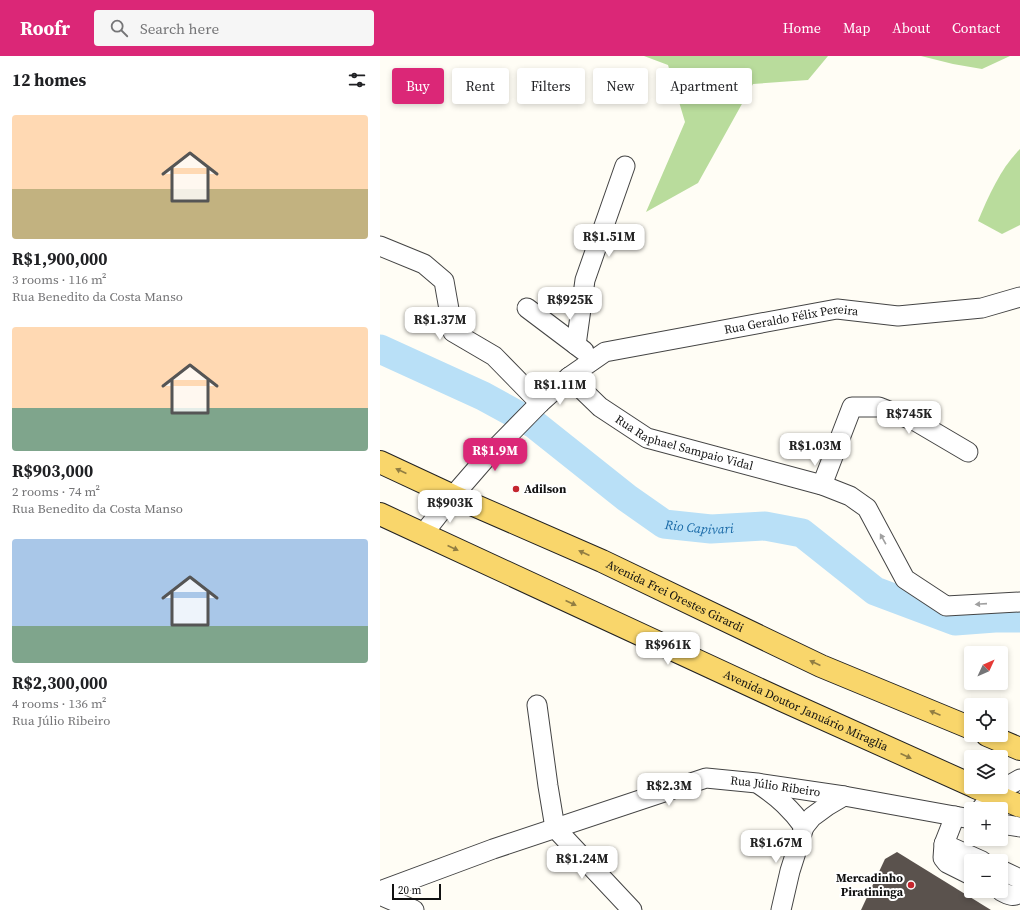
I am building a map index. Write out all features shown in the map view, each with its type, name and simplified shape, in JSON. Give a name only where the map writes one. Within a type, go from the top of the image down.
[{"type":"main road","name":"Avenida Frei Orestes Girardi","points":[[380,462],[453,496],[602,561],[821,666],[964,725]]},
{"type":"main road","name":"Avenida Doutor Januário Miraglia","points":[[380,514],[782,700],[964,782]]},
{"type":"main road","points":[[1004,742],[1020,749]]},
{"type":"main road","points":[[1008,807],[1020,806]]},
{"type":"street","points":[[576,345],[586,280],[625,166]]},
{"type":"street","points":[[380,246],[424,264],[444,281],[454,332],[494,356],[535,409]]},
{"type":"street","name":"Rua Geraldo Félix Pereira","points":[[423,534],[486,458],[535,409],[569,377],[605,352],[837,309],[898,316],[982,308],[1020,297]]},
{"type":"street","points":[[527,308],[595,359]]},
{"type":"street","name":"Rua Raphael Sampaio Vidal","points":[[569,377],[600,407],[647,438],[822,485],[850,496],[867,508],[906,579],[946,606],[1020,602]]},
{"type":"street","points":[[822,485],[852,407],[879,407],[918,422],[968,452]]},
{"type":"street","points":[[537,705],[555,828],[632,910]]},
{"type":"street","name":"Rua Júlio Ribeiro","points":[[380,891],[493,849],[706,778],[757,783],[844,796],[964,808]]},
{"type":"street","points":[[984,802],[1020,779]]},
{"type":"street","points":[[757,783],[778,797],[794,813],[804,826]]},
{"type":"street","points":[[780,910],[804,826],[812,817],[844,796]]},
{"type":"street","points":[[964,820],[944,844],[944,858],[947,863],[964,872]]},
{"type":"street","points":[[1008,825],[1020,827]]},
{"type":"street","points":[[944,844],[966,854]]},
{"type":"street","points":[[1008,873],[1020,879]]},
{"type":"street","points":[[1008,894],[1014,896],[1020,892]]},
{"type":"street","points":[[380,895],[414,910]]},
{"type":"green space","points":[[644,56],[828,56],[808,80],[753,84],[752,86],[752,68],[669,68],[668,65]]},
{"type":"green space","points":[[921,56],[1010,56],[982,69]]},
{"type":"green space","points":[[680,104],[742,104],[698,183],[646,212],[685,122]]},
{"type":"green space","points":[[1020,149],[1020,225],[1002,234],[978,221],[1001,173]]},
{"type":"building","name":"Mercadinho Piratininga","points":[[897,852],[964,893],[964,898],[972,898],[991,910],[861,910],[885,859]]},
{"type":"waterway","name":"Rio Capivari","points":[[380,349],[483,396],[534,424],[627,498],[664,524],[711,529],[765,526],[802,533],[875,591],[955,621],[1020,618]]},
{"type":"place","name":"Adilson","points":[[516,489]]},
{"type":"place","name":"Mercadinho Piratininga","points":[[911,885]]}]
